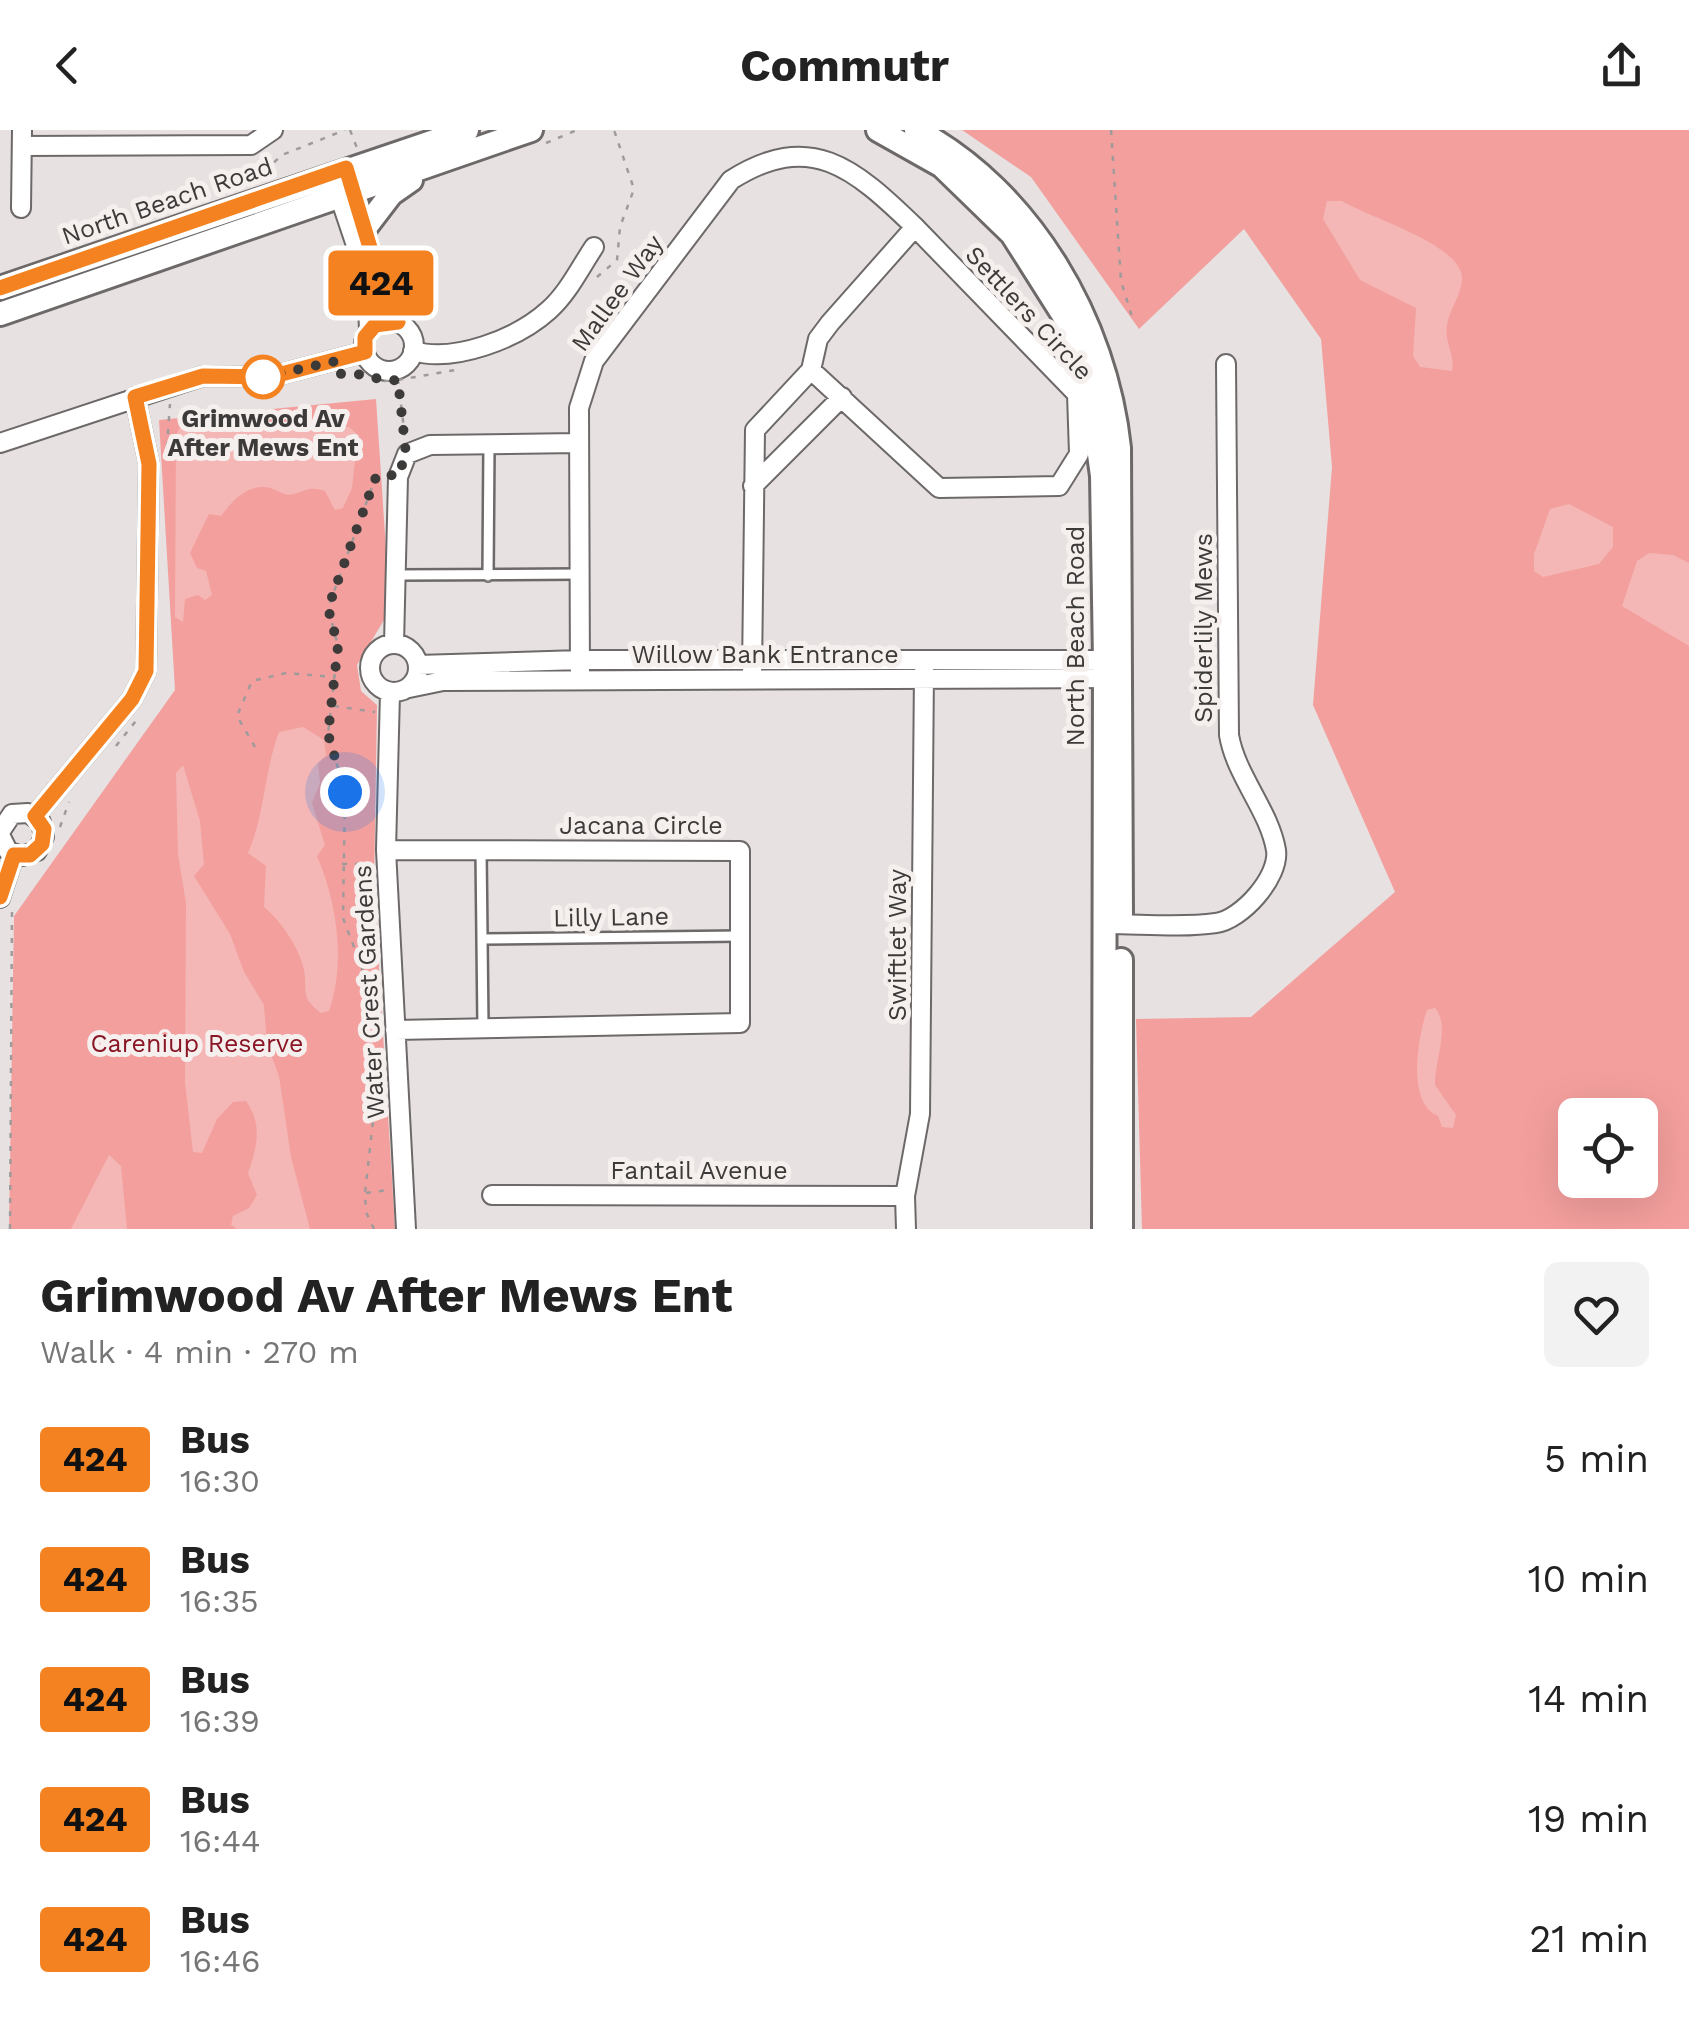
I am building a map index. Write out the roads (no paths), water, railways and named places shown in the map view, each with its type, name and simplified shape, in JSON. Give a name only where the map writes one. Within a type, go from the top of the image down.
[{"type":"main road","name":"North Beach Road","points":[[0,288],[345,165],[467,130]]},
{"type":"main road","name":"North Beach Road","points":[[0,314],[531,130]]},
{"type":"main road","name":"North Beach Road","points":[[878,130],[942,166],[995,214],[1038,270],[1074,338],[1090,388],[1099,444],[1114,669]]},
{"type":"main road","name":"North Beach Road","points":[[916,130],[948,150],[1004,198],[1047,250],[1084,313],[1116,419],[1114,924],[1120,1229]]},
{"type":"main road","points":[[365,228],[391,194],[430,166]]},
{"type":"main road","name":"North Beach Road","points":[[1104,1229],[1114,924]]},
{"type":"street","points":[[21,208],[22,138],[251,145],[273,130]]},
{"type":"street","name":"Mallee Way","points":[[580,680],[579,408],[594,361],[754,155],[786,140],[811,140],[846,160],[915,227]]},
{"type":"street","points":[[345,165],[347,196],[366,278],[369,330],[365,352],[374,366],[389,370],[404,365],[413,352],[412,338],[398,322],[384,294],[365,228],[347,196]]},
{"type":"street","points":[[752,670],[754,430],[811,370],[818,340],[830,323],[915,227]]},
{"type":"street","name":"Settlers Circle","points":[[811,370],[938,488],[1059,486],[1072,472],[1079,454],[1077,394],[915,227]]},
{"type":"street","points":[[413,352],[460,355],[542,315],[594,247]]},
{"type":"street","points":[[369,330],[382,322],[398,322]]},
{"type":"street","points":[[0,443],[203,376],[270,377],[365,352]]},
{"type":"street","name":"Spiderlily Mews","points":[[1114,924],[1221,923],[1266,887],[1276,869],[1276,848],[1232,755],[1229,735],[1226,364]]},
{"type":"street","points":[[35,816],[132,699],[146,671],[149,464],[135,397]]},
{"type":"street","points":[[753,486],[842,398]]},
{"type":"street","points":[[394,644],[399,575],[398,476],[406,454],[430,445],[578,443]]},
{"type":"street","points":[[394,644],[410,650],[418,664],[399,690],[376,685],[370,662],[378,649],[394,644]]},
{"type":"street","name":"Willow Bank Entrance","points":[[418,664],[580,660],[752,670],[1114,669]]},
{"type":"street","name":"Willow Bank Entrance","points":[[399,690],[443,681],[580,680],[752,670]]},
{"type":"street","name":"Swiftlet Way","points":[[906,1229],[905,1196],[920,1114],[924,670]]},
{"type":"street","name":"Water Crest Gardens","points":[[399,690],[389,714],[386,857],[406,1229]]},
{"type":"street","points":[[20,812],[35,816],[44,829],[42,844],[30,855],[14,855],[3,846],[0,829],[20,812]]},
{"type":"street","name":"Jacana Circle","points":[[386,857],[481,848],[740,851],[740,1023],[395,1030]]},
{"type":"street","points":[[0,898],[14,855]]},
{"type":"street","name":"Fantail Avenue","points":[[492,1195],[905,1196]]},
{"type":"lane","points":[[488,576],[489,444]]},
{"type":"lane","points":[[399,575],[579,574]]},
{"type":"lane","points":[[481,848],[483,1027]]},
{"type":"lane","name":"Lilly Lane","points":[[482,938],[740,936]]},
{"type":"place","name":"Grimwood Av After Mews Ent","points":[[263,377]]},
{"type":"park label","name":"Careniup Reserve","points":[[197,1043]]}]
